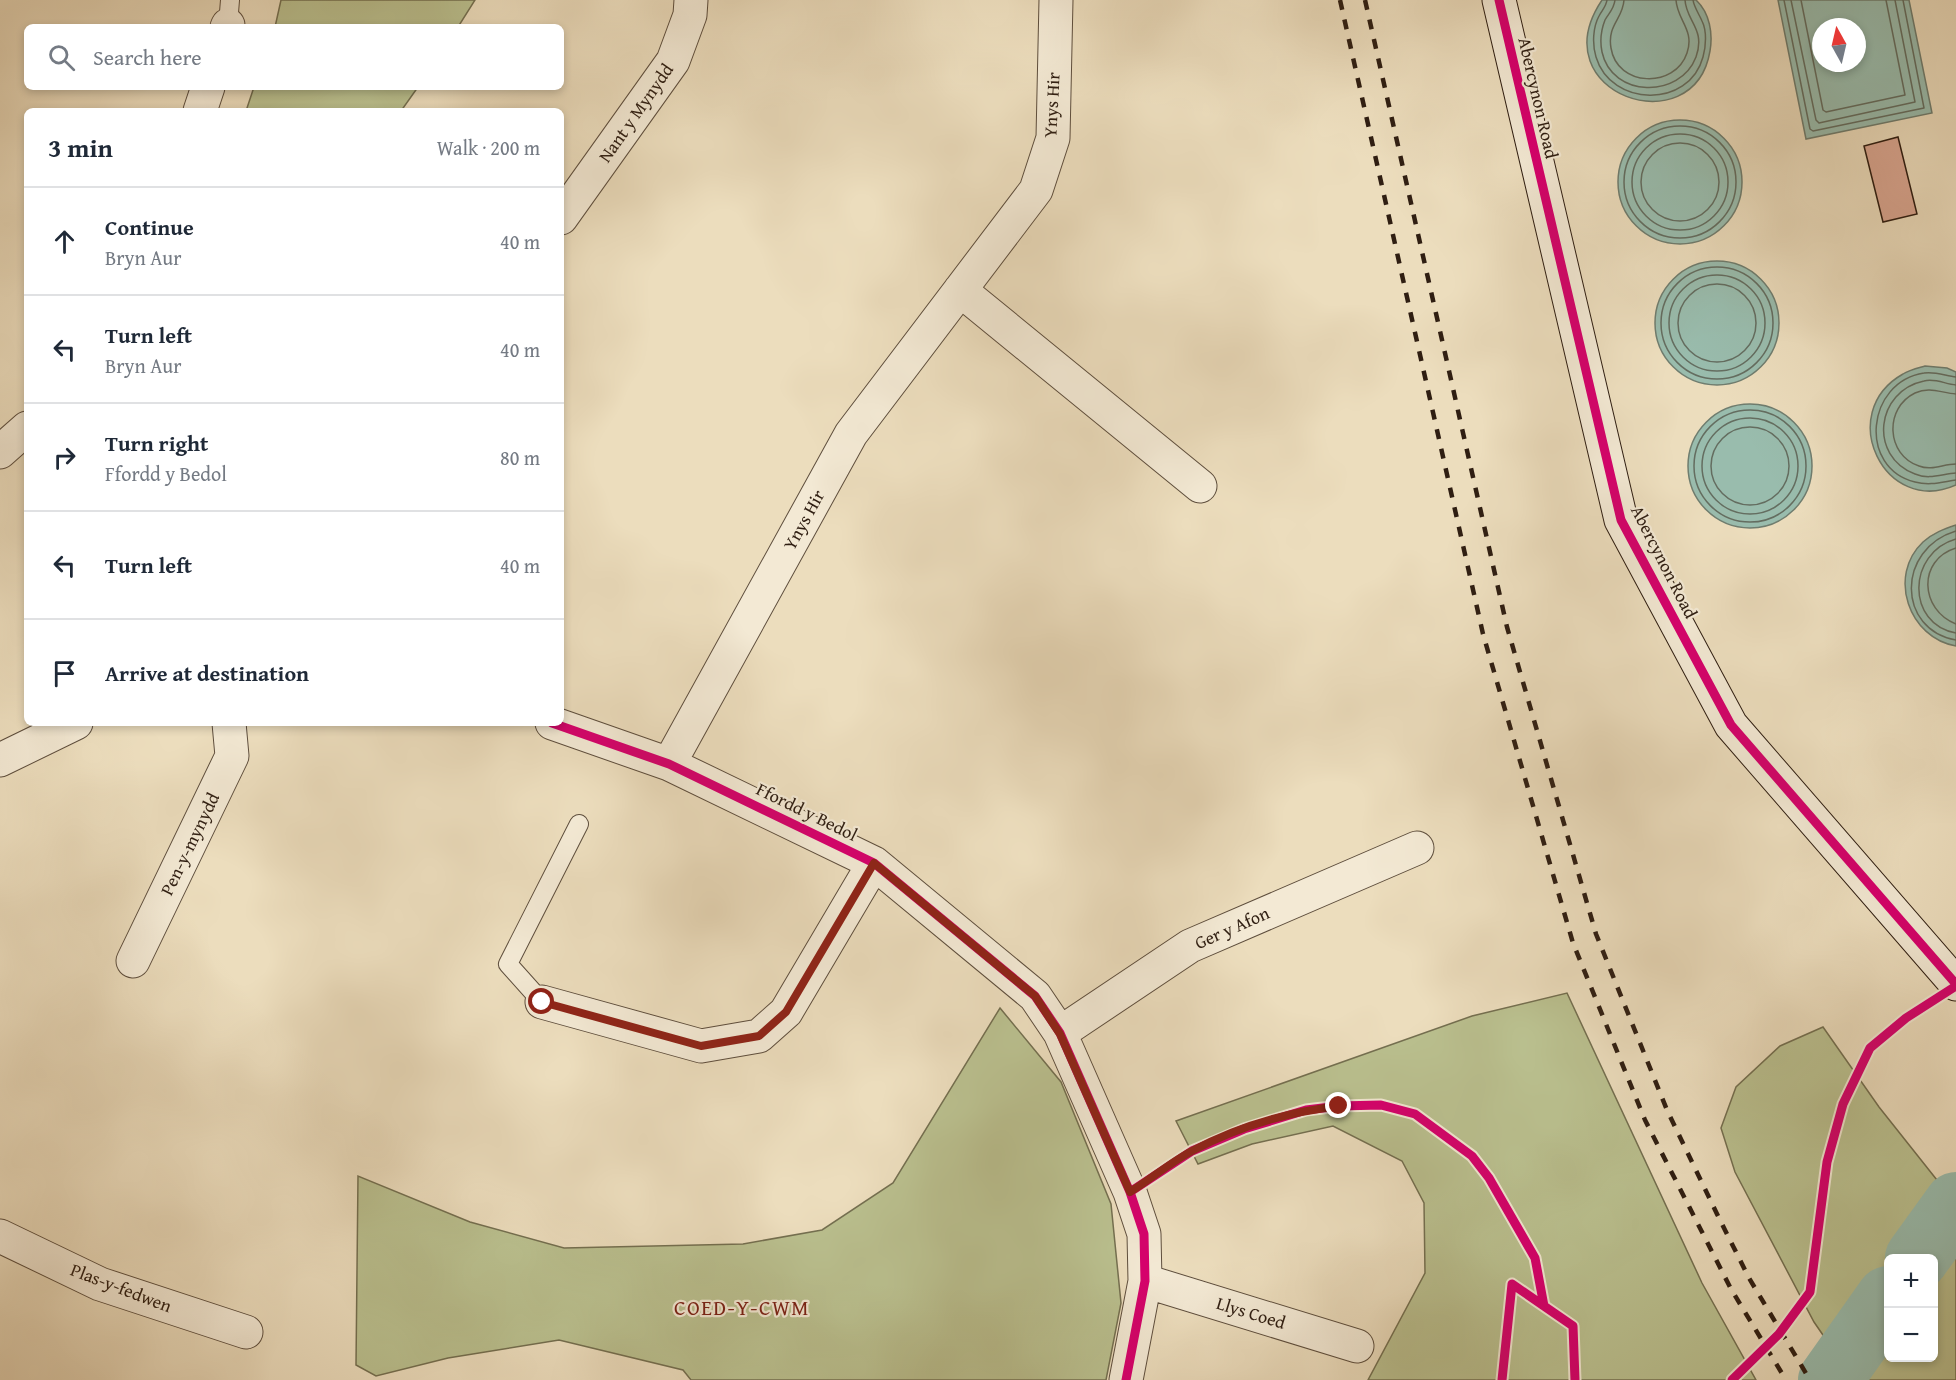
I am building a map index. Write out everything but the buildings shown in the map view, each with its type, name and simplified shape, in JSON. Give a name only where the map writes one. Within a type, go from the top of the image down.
[{"type":"street","name":"Nant y Mynydd","points":[[564,214],[673,62],[690,15],[691,0]]},
{"type":"street","name":"Ynys Hir","points":[[669,764],[851,434],[1036,189],[1053,138],[1056,0]]},
{"type":"street","name":"Abercynon Road","points":[[1498,0],[1621,520],[1731,725],[1956,984]]},
{"type":"street","points":[[201,108],[207,90]]},
{"type":"street","points":[[960,290],[1200,486]]},
{"type":"street","points":[[0,452],[24,431]]},
{"type":"street","points":[[0,760],[70,726]]},
{"type":"street","name":"Pen-y-mynydd","points":[[133,961],[232,756],[229,726]]},
{"type":"street","name":"Ffordd y Bedol","points":[[561,726],[669,764],[874,863],[1035,996],[1060,1034],[1130,1192],[1144,1234],[1145,1281],[1126,1380]]},
{"type":"street","name":"Ger y Afon","points":[[1060,1034],[1190,946],[1417,848]]},
{"type":"street","points":[[542,1002],[701,1046],[759,1036],[786,1012],[874,863]]},
{"type":"street","name":"Plas-y-fedwen","points":[[0,1236],[100,1284],[246,1332]]},
{"type":"street","name":"Llys Coed","points":[[1145,1281],[1357,1346]]},
{"type":"lane","points":[[542,1002],[508,964],[579,824]]},
{"type":"green space","points":[[281,0],[475,0],[460,24],[276,24]]},
{"type":"green space","points":[[253,90],[416,90],[403,108],[247,108]]},
{"type":"green space","points":[[1567,993],[1702,1283],[1756,1380],[1368,1380],[1425,1273],[1424,1203],[1402,1161],[1333,1126],[1252,1144],[1198,1164],[1176,1121],[1472,1016]]},
{"type":"green space","points":[[1000,1008],[1061,1082],[1111,1204],[1121,1303],[1106,1380],[691,1380],[683,1370],[559,1340],[448,1358],[376,1376],[356,1365],[358,1176],[470,1222],[564,1248],[743,1244],[822,1230],[893,1183]]},
{"type":"green space","points":[[1823,1027],[1879,1107],[1956,1204],[1956,1380],[1854,1380],[1814,1322],[1735,1172],[1721,1128],[1736,1087],[1780,1046]]},
{"type":"water","points":[[1602,0],[1696,0],[1705,11],[1711,38],[1710,51],[1698,80],[1678,96],[1652,101],[1626,96],[1604,82],[1590,61],[1588,33]]},
{"type":"water","points":[[1778,0],[1909,0],[1932,113],[1806,139]]},
{"type":"water","points":[[1680,120],[1704,125],[1724,138],[1737,158],[1742,182],[1737,206],[1724,226],[1704,239],[1680,244],[1656,239],[1636,226],[1623,206],[1618,182],[1623,158],[1636,138],[1656,125]]},
{"type":"water","points":[[1717,261],[1741,266],[1761,279],[1774,299],[1779,323],[1774,347],[1761,367],[1741,380],[1717,385],[1693,380],[1673,367],[1660,347],[1655,323],[1660,299],[1673,279],[1693,266]]},
{"type":"water","points":[[1925,366],[1947,368],[1956,372],[1956,485],[1931,491],[1908,487],[1890,474],[1877,456],[1871,435],[1872,412],[1883,391],[1903,374]]},
{"type":"water","points":[[1750,404],[1774,409],[1794,422],[1807,442],[1812,466],[1807,490],[1794,510],[1774,523],[1750,528],[1726,523],[1706,510],[1693,490],[1688,466],[1693,442],[1706,422],[1726,409]]},
{"type":"water","points":[[1956,525],[1956,646],[1940,641],[1915,619],[1908,604],[1905,588],[1906,571],[1912,556],[1923,542]]},
{"type":"waterway","points":[[1920,1254],[1956,1204]]},
{"type":"waterway","points":[[1830,1380],[1884,1304]]},
{"type":"railway","points":[[1340,0],[1483,634],[1573,943],[1645,1120],[1731,1289],[1786,1380]]},
{"type":"railway","points":[[1365,0],[1507,627],[1596,934],[1667,1110],[1749,1278],[1810,1380]]},
{"type":"cycle path","points":[[1499,0],[1621,520],[1731,725],[1956,984]]},
{"type":"cycle path","points":[[561,726],[669,764],[874,863],[1035,996],[1060,1033],[1130,1192],[1144,1234],[1145,1281],[1126,1380]]},
{"type":"cycle path","points":[[1732,1380],[1779,1334],[1810,1292],[1827,1162],[1843,1104],[1870,1048],[1906,1018],[1956,986]]},
{"type":"cycle path","points":[[1130,1192],[1192,1151],[1244,1129],[1306,1110],[1381,1105],[1415,1114],[1472,1156],[1489,1178],[1535,1258],[1544,1306]]},
{"type":"cycle path","points":[[1502,1380],[1512,1284],[1573,1326],[1575,1380]]},
{"type":"district","name":"COED-Y-CWM","points":[[742,1308]]},
{"type":"route","points":[[542,1002],[701,1046],[759,1036],[786,1012],[874,863],[1035,996],[1060,1034],[1130,1192],[1192,1151],[1244,1129],[1306,1110],[1339,1106]]}]
